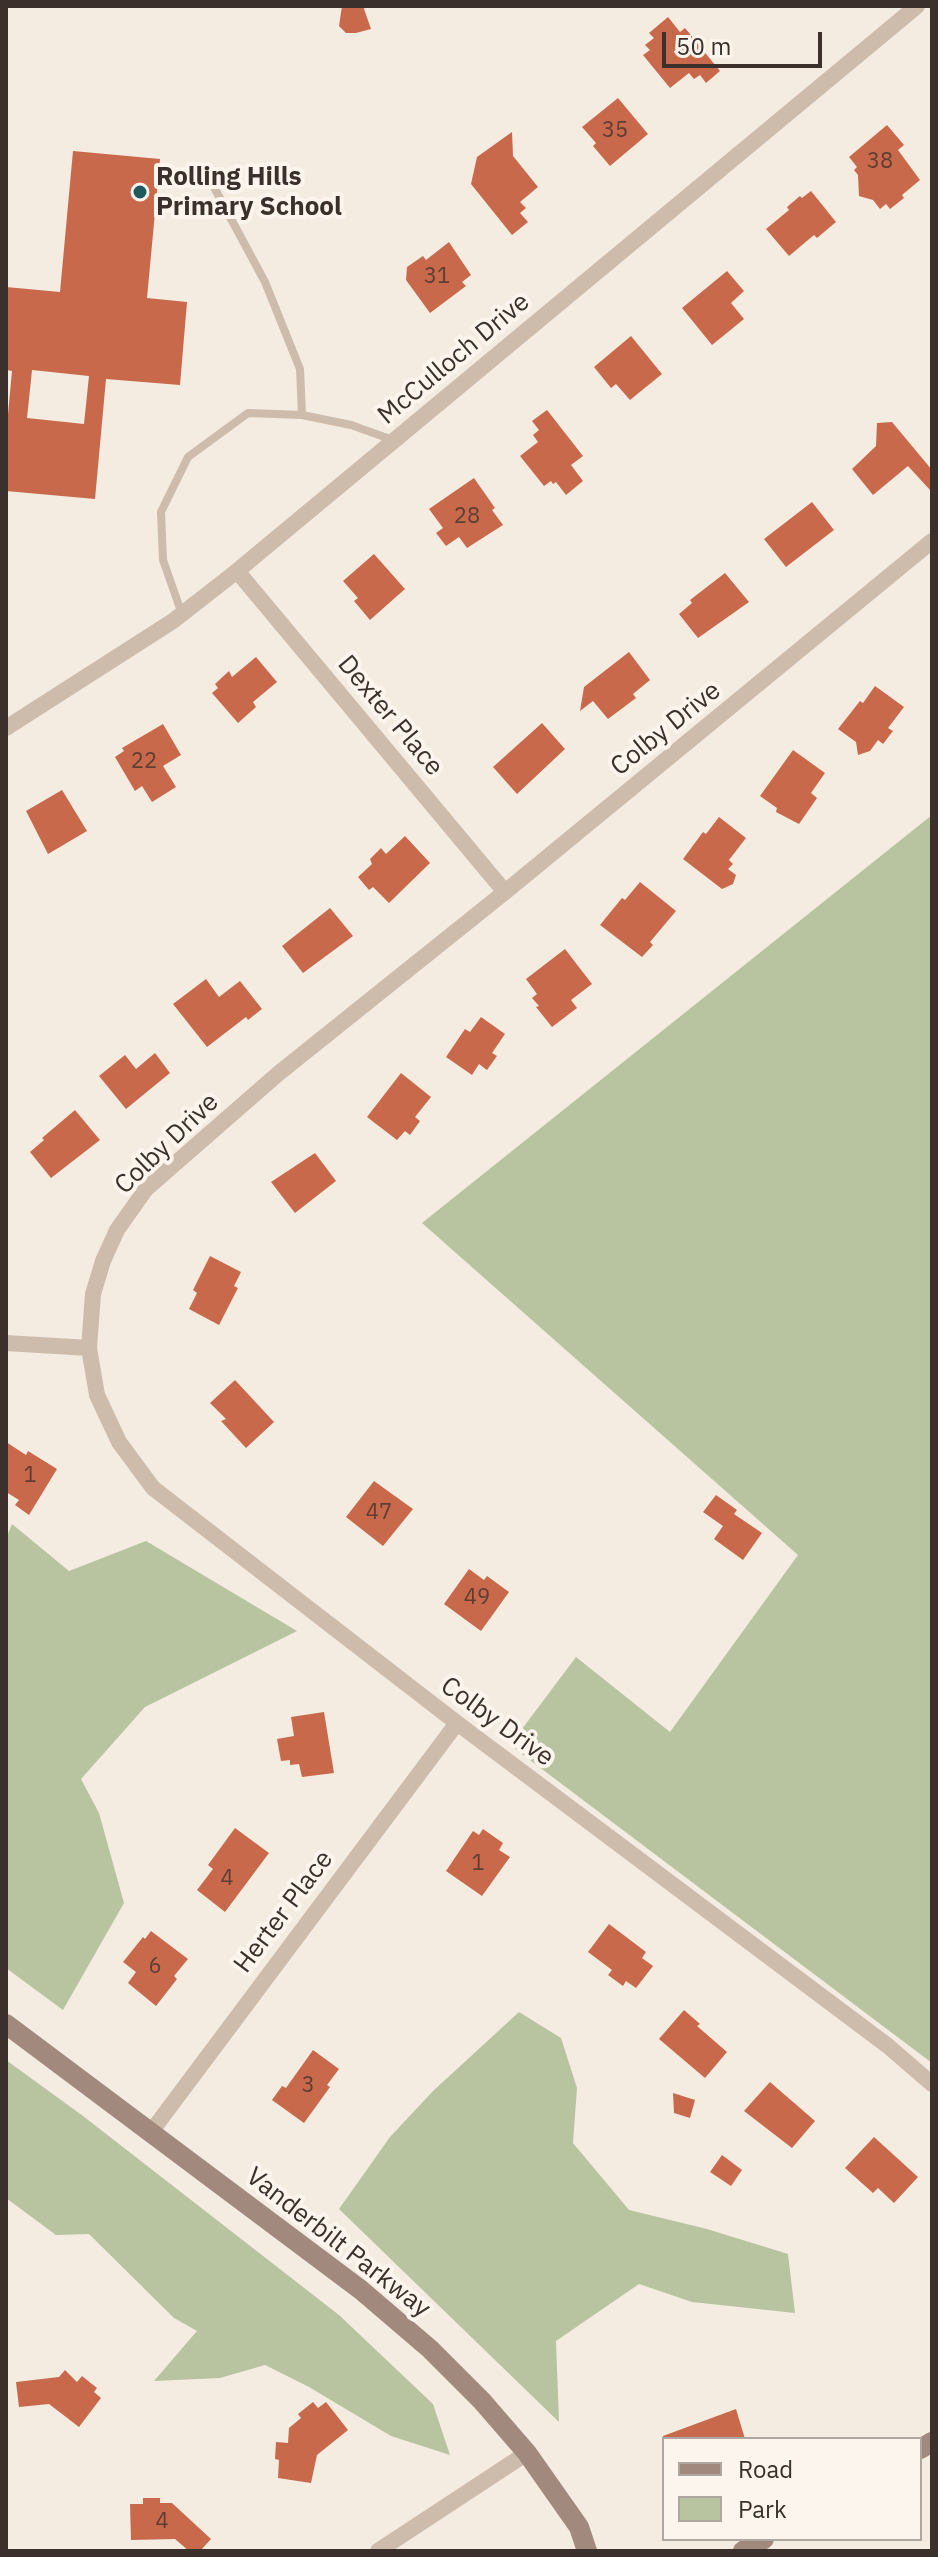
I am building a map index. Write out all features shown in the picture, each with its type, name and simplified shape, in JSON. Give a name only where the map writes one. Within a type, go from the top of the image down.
[{"type":"main road","name":"Vanderbilt Parkway","points":[[6,2024],[361,2290],[430,2349],[482,2401],[527,2453],[579,2527],[587,2551]]},
{"type":"main road","points":[[743,2551],[760,2541]]},
{"type":"street","name":"McCulloch Drive","points":[[6,728],[182,614],[237,571],[917,6]]},
{"type":"street","name":"Colby Drive","points":[[932,541],[505,892],[279,1073],[146,1189],[117,1230],[103,1261],[93,1294],[89,1348],[97,1395],[119,1442],[153,1488],[457,1723],[888,2046],[932,2084]]},
{"type":"street","name":"Dexter Place","points":[[237,571],[505,892]]},
{"type":"street","points":[[6,1343],[89,1348]]},
{"type":"street","name":"Herter Place","points":[[151,2132],[457,1723]]},
{"type":"street","points":[[378,2551],[527,2453]]},
{"type":"lane","points":[[215,189],[265,282],[300,369],[302,415]]},
{"type":"lane","points":[[182,614],[163,560],[161,512],[188,457],[248,413],[302,415],[351,425],[394,440]]},
{"type":"green space","points":[[932,815],[932,2063],[510,1745],[576,1657],[670,1732],[798,1555],[422,1223]]},
{"type":"green space","points":[[12,1524],[69,1571],[146,1541],[297,1631],[145,1707],[81,1779],[99,1813],[124,1903],[63,2010],[6,1968],[6,1539]]},
{"type":"green space","points":[[519,2012],[561,2038],[577,2088],[573,2143],[629,2210],[707,2229],[788,2254],[795,2313],[692,2302],[639,2284],[556,2341],[559,2422],[339,2209],[390,2137],[433,2091]]},
{"type":"green space","points":[[6,2060],[339,2315],[433,2404],[450,2455],[391,2436],[309,2387],[265,2365],[220,2378],[154,2381],[197,2331],[174,2318],[89,2234],[56,2235],[6,2198]]},
{"type":"building","points":[[342,6],[363,6],[371,29],[346,33],[339,26]]},
{"type":"building","points":[[668,17],[680,32],[685,28],[720,71],[706,83],[700,75],[694,79],[689,73],[670,88],[643,55],[650,50],[645,45],[654,38],[649,33]]},
{"type":"building","points":[[618,98],[648,134],[610,166],[582,127]]},
{"type":"building","points":[[887,125],[904,145],[898,150],[920,180],[890,209],[886,204],[880,209],[873,200],[859,196],[858,175],[854,170],[857,167],[849,157]]},
{"type":"building","points":[[512,132],[513,156],[538,187],[520,202],[526,208],[520,213],[528,222],[512,235],[471,184],[477,157]]},
{"type":"building","points":[[73,151],[160,159],[147,298],[187,302],[180,385],[106,379],[95,499],[6,491],[6,436],[12,371],[6,370],[6,287],[60,292]],"holes":[[[32,370],[89,376],[84,424],[27,418]]]},
{"type":"building","points":[[811,191],[836,222],[789,256],[766,229],[800,196],[802,198]]},
{"type":"building","points":[[449,242],[471,275],[462,282],[466,286],[430,313],[406,280],[407,267],[423,256],[426,260]]},
{"type":"building","points":[[727,271],[744,291],[731,303],[744,319],[712,345],[682,308]]},
{"type":"building","points":[[631,336],[662,374],[630,400],[616,384],[611,388],[594,367]]},
{"type":"building","points":[[547,410],[583,456],[571,465],[583,481],[566,495],[556,482],[553,484],[551,481],[544,486],[520,456],[538,442],[533,435],[539,430],[532,421]]},
{"type":"building","points":[[892,422],[932,470],[930,490],[908,466],[873,495],[852,469],[876,446],[877,423]]},
{"type":"building","points":[[474,478],[503,525],[467,548],[459,537],[446,546],[436,533],[443,528],[429,509]]},
{"type":"building","points":[[812,502],[834,530],[786,567],[764,539]]},
{"type":"building","points":[[374,554],[405,589],[370,620],[354,601],[358,598],[343,581]]},
{"type":"building","points":[[725,573],[749,602],[698,638],[679,614],[692,603],[690,600]]},
{"type":"building","points":[[629,652],[650,680],[633,694],[636,698],[608,719],[593,701],[580,711],[584,687]]},
{"type":"building","points":[[256,657],[277,682],[253,702],[256,707],[238,723],[212,693],[218,688],[215,684],[229,671],[232,677]]},
{"type":"building","points":[[875,686],[904,707],[888,728],[893,731],[883,744],[878,740],[870,751],[858,755],[856,742],[838,729]]},
{"type":"building","points":[[542,723],[565,749],[517,794],[493,767]]},
{"type":"building","points":[[163,724],[181,755],[163,766],[176,787],[152,802],[142,786],[135,791],[115,757],[124,751],[122,748]]},
{"type":"building","points":[[793,750],[825,773],[811,793],[817,798],[799,824],[776,812],[777,808],[760,796]]},
{"type":"building","points":[[62,790],[87,831],[48,854],[26,811]]},
{"type":"building","points":[[719,817],[746,838],[729,860],[733,864],[728,869],[736,875],[733,884],[722,889],[683,859]]},
{"type":"building","points":[[405,836],[430,863],[389,903],[373,887],[369,890],[358,877],[372,864],[370,859],[381,848],[386,854]]},
{"type":"building","points":[[640,882],[676,911],[650,942],[653,945],[642,957],[600,925]]},
{"type":"building","points":[[330,908],[353,936],[303,973],[282,946]]},
{"type":"building","points":[[565,949],[592,984],[571,1000],[577,1008],[552,1027],[536,1007],[539,1006],[532,998],[537,994],[526,979]]},
{"type":"building","points":[[206,979],[219,997],[240,981],[262,1009],[248,1020],[246,1017],[207,1047],[173,1004]]},
{"type":"building","points":[[481,1017],[505,1034],[492,1053],[497,1056],[487,1070],[479,1064],[472,1075],[446,1057],[465,1029],[470,1032]]},
{"type":"building","points":[[155,1053],[170,1073],[126,1109],[99,1076],[125,1055],[136,1069]]},
{"type":"building","points":[[401,1073],[431,1097],[415,1117],[420,1121],[410,1135],[405,1131],[397,1140],[367,1117]]},
{"type":"building","points":[[75,1110],[100,1140],[51,1178],[30,1152]]},
{"type":"building","points":[[315,1153],[336,1181],[295,1213],[271,1182]]},
{"type":"building","points":[[210,1256],[241,1272],[234,1286],[238,1288],[219,1325],[189,1309],[197,1293],[193,1290]]},
{"type":"building","points":[[235,1380],[274,1422],[246,1448],[221,1421],[226,1419],[210,1403]]},
{"type":"building","points":[[6,1442],[57,1469],[29,1515],[15,1505],[19,1500],[6,1492]]},
{"type":"building","points":[[374,1481],[413,1509],[383,1546],[346,1517]]},
{"type":"building","points":[[716,1495],[737,1510],[734,1514],[762,1533],[743,1560],[714,1539],[723,1526],[703,1512]]},
{"type":"building","points":[[469,1569],[484,1580],[487,1576],[509,1592],[481,1631],[444,1604]]},
{"type":"building","points":[[324,1712],[334,1773],[302,1777],[299,1764],[290,1765],[290,1760],[281,1761],[277,1739],[294,1736],[291,1717]]},
{"type":"building","points":[[235,1828],[269,1853],[225,1912],[197,1890],[213,1869],[208,1865]]},
{"type":"building","points":[[483,1829],[503,1843],[499,1850],[510,1857],[482,1896],[446,1871],[473,1831],[479,1835]]},
{"type":"building","points":[[609,1924],[646,1952],[642,1958],[653,1966],[636,1988],[626,1981],[623,1986],[608,1975],[612,1970],[588,1952]]},
{"type":"building","points":[[151,1931],[188,1959],[156,2006],[128,1983],[136,1972],[123,1962]]},
{"type":"building","points":[[684,2010],[727,2052],[705,2078],[659,2039]]},
{"type":"building","points":[[313,2050],[339,2069],[304,2123],[272,2100],[282,2086],[286,2088]]},
{"type":"building","points":[[770,2082],[815,2121],[792,2148],[744,2111]]},
{"type":"building","points":[[673,2093],[695,2100],[690,2118],[674,2113]]},
{"type":"building","points":[[874,2137],[918,2177],[894,2203],[878,2188],[873,2193],[845,2168]]},
{"type":"building","points":[[722,2155],[742,2170],[731,2186],[710,2172]]},
{"type":"building","points":[[65,2370],[77,2382],[82,2376],[97,2388],[94,2392],[101,2398],[79,2427],[49,2404],[19,2407],[16,2382],[59,2377]]},
{"type":"building","points":[[313,2402],[318,2408],[326,2402],[348,2430],[317,2455],[311,2483],[278,2478],[276,2442],[288,2443],[289,2428],[301,2418],[298,2414]]},
{"type":"building","points":[[736,2409],[744,2437],[663,2437]]},
{"type":"building","points":[[143,2498],[160,2498],[160,2503],[172,2503],[211,2539],[200,2551],[189,2551],[175,2539],[131,2540],[130,2504],[143,2504]]},
{"type":"place","name":"Rolling Hills Primary School","points":[[140,192]]}]
